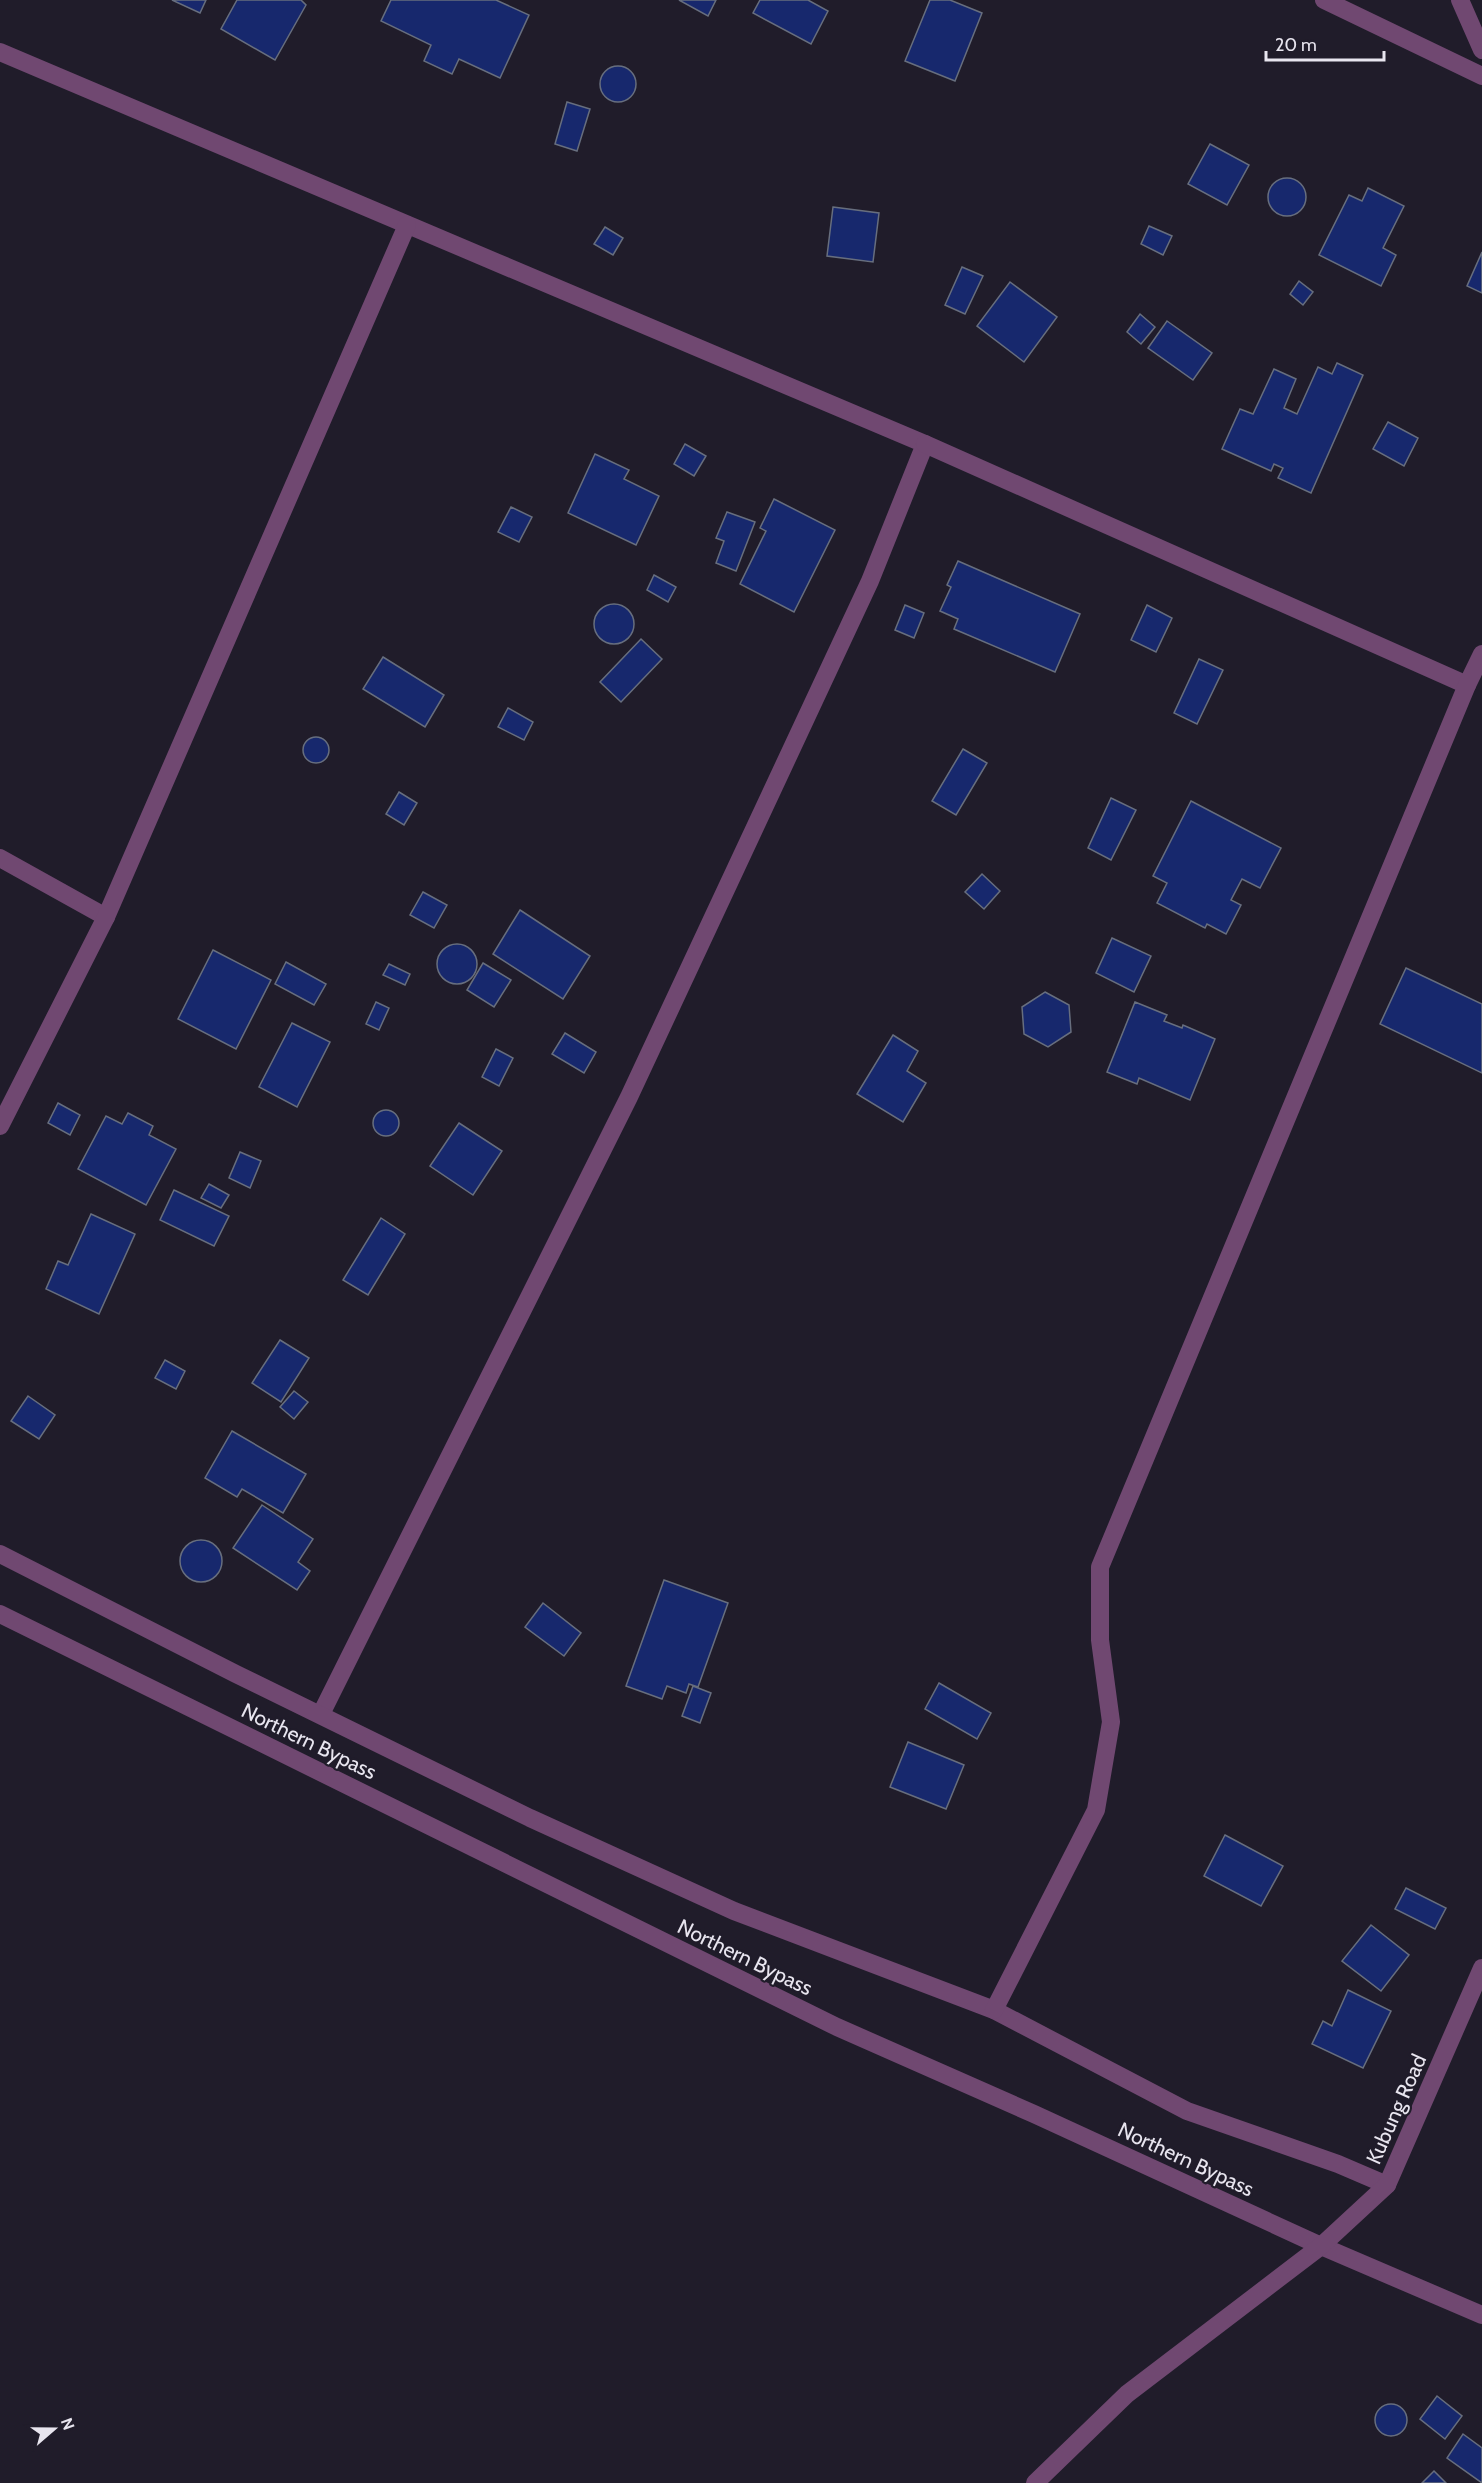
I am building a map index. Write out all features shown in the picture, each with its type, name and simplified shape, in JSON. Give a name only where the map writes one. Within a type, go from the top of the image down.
[{"type":"street","points":[[1324,0],[1482,76]]},
{"type":"street","points":[[1460,0],[1482,50]]},
{"type":"street","points":[[0,51],[925,444],[1467,685]]},
{"type":"street","points":[[0,1126],[106,917],[407,225]]},
{"type":"street","points":[[321,1714],[634,1087],[870,582],[925,444]]},
{"type":"street","points":[[994,2010],[1096,1810],[1111,1722],[1100,1640],[1100,1567],[1467,685],[1482,654]]},
{"type":"street","points":[[0,858],[106,917]]},
{"type":"street","points":[[0,1554],[236,1674],[530,1818],[734,1911],[994,2010],[1187,2111],[1338,2164],[1387,2185]]},
{"type":"street","name":"Northern Bypass","points":[[0,1614],[837,2027],[1034,2114],[1321,2246],[1482,2315]]},
{"type":"street","name":"Kubung Road","points":[[1035,2483],[1127,2394],[1321,2246],[1387,2185],[1482,1968]]},
{"type":"building","points":[[172,0],[206,0],[200,13]]},
{"type":"building","points":[[237,0],[301,0],[306,5],[275,60],[221,29]]},
{"type":"building","points":[[391,0],[496,0],[529,15],[500,78],[459,59],[452,74],[424,61],[431,45],[381,21]]},
{"type":"building","points":[[679,0],[716,0],[708,16]]},
{"type":"building","points":[[760,0],[808,0],[828,11],[811,44],[753,13]]},
{"type":"building","points":[[930,0],[950,0],[982,13],[955,81],[905,61]]},
{"type":"building","points":[[618,66],[631,71],[636,84],[631,97],[618,102],[605,97],[600,84],[605,71]]},
{"type":"building","points":[[567,102],[590,109],[577,151],[555,144]]},
{"type":"building","points":[[1210,144],[1249,165],[1227,205],[1188,184]]},
{"type":"building","points":[[1287,178],[1294,179],[1300,184],[1305,190],[1305,204],[1300,210],[1294,215],[1287,216],[1280,215],[1274,210],[1269,204],[1268,197],[1269,190],[1274,184],[1280,179]]},
{"type":"building","points":[[1368,188],[1404,206],[1383,248],[1396,255],[1381,286],[1319,255],[1349,195],[1362,201]]},
{"type":"building","points":[[833,207],[879,213],[873,262],[827,256]]},
{"type":"building","points":[[1149,226],[1172,236],[1163,255],[1141,244]]},
{"type":"building","points":[[605,227],[623,238],[613,255],[594,244]]},
{"type":"building","points":[[1482,252],[1482,293],[1467,286]]},
{"type":"building","points":[[962,267],[983,276],[965,314],[945,305]]},
{"type":"building","points":[[1299,281],[1313,292],[1303,305],[1290,294]]},
{"type":"building","points":[[1010,282],[1057,317],[1024,362],[977,326]]},
{"type":"building","points":[[1140,314],[1155,327],[1141,344],[1127,332]]},
{"type":"building","points":[[1167,321],[1212,353],[1193,380],[1148,348]]},
{"type":"building","points":[[1337,363],[1363,375],[1311,493],[1278,478],[1283,468],[1274,464],[1271,471],[1222,449],[1240,409],[1253,414],[1274,369],[1296,379],[1284,408],[1297,414],[1318,367],[1332,374]]},
{"type":"building","points":[[1388,422],[1418,438],[1404,466],[1373,449]]},
{"type":"building","points":[[685,444],[706,456],[694,476],[674,464]]},
{"type":"building","points":[[595,454],[629,470],[624,479],[659,496],[636,545],[568,513]]},
{"type":"building","points":[[774,499],[835,530],[794,612],[740,584],[766,531],[760,528]]},
{"type":"building","points":[[511,507],[532,517],[519,542],[498,532]]},
{"type":"building","points":[[727,512],[755,522],[736,571],[716,563],[724,541],[716,538]]},
{"type":"building","points":[[958,561],[1080,614],[1055,672],[954,629],[958,619],[940,611],[951,587],[947,585]]},
{"type":"building","points":[[654,575],[676,587],[668,602],[647,590]]},
{"type":"building","points":[[614,604],[628,610],[634,624],[628,638],[614,644],[600,638],[594,624],[600,610]]},
{"type":"building","points":[[905,605],[924,613],[914,638],[895,630]]},
{"type":"building","points":[[1147,605],[1172,618],[1156,652],[1131,640]]},
{"type":"building","points":[[641,639],[662,659],[621,702],[600,682]]},
{"type":"building","points":[[383,657],[444,695],[425,727],[363,689]]},
{"type":"building","points":[[1199,659],[1223,670],[1197,724],[1174,713]]},
{"type":"building","points":[[508,708],[533,722],[524,740],[498,727]]},
{"type":"building","points":[[316,737],[325,741],[329,750],[325,759],[316,763],[307,759],[303,750],[307,741]]},
{"type":"building","points":[[963,749],[987,763],[956,815],[932,801]]},
{"type":"building","points":[[399,792],[417,803],[404,825],[386,814]]},
{"type":"building","points":[[1111,798],[1136,810],[1111,860],[1088,848]]},
{"type":"building","points":[[1191,801],[1281,848],[1260,888],[1242,879],[1231,900],[1241,905],[1226,934],[1207,924],[1205,928],[1157,903],[1167,883],[1153,876]]},
{"type":"building","points":[[982,874],[1000,891],[984,909],[965,892]]},
{"type":"building","points":[[423,892],[447,905],[434,928],[410,915]]},
{"type":"building","points":[[520,910],[590,956],[563,999],[493,954]]},
{"type":"building","points":[[1112,938],[1151,956],[1134,992],[1096,973]]},
{"type":"building","points":[[457,944],[465,945],[471,950],[476,956],[476,972],[471,978],[465,983],[457,984],[449,983],[443,978],[438,972],[437,964],[438,956],[443,950],[449,945]]},
{"type":"building","points":[[213,950],[271,980],[236,1049],[178,1019]]},
{"type":"building","points":[[286,962],[326,984],[314,1005],[275,984]]},
{"type":"building","points":[[483,963],[511,980],[494,1007],[467,990]]},
{"type":"building","points":[[389,964],[410,974],[405,985],[383,975]]},
{"type":"building","points":[[1406,968],[1482,1004],[1482,1073],[1380,1024]]},
{"type":"building","points":[[1045,992],[1069,1005],[1071,1032],[1048,1047],[1024,1034],[1022,1007]]},
{"type":"building","points":[[376,1002],[389,1008],[379,1030],[366,1024]]},
{"type":"building","points":[[1135,1002],[1167,1015],[1164,1021],[1182,1028],[1183,1025],[1215,1039],[1190,1100],[1139,1078],[1137,1084],[1107,1072]]},
{"type":"building","points":[[292,1023],[330,1042],[297,1107],[259,1087]]},
{"type":"building","points":[[565,1033],[596,1052],[584,1073],[552,1054]]},
{"type":"building","points":[[893,1035],[918,1051],[907,1071],[926,1083],[903,1122],[857,1094]]},
{"type":"building","points":[[496,1049],[513,1058],[499,1086],[482,1077]]},
{"type":"building","points":[[58,1103],[80,1115],[70,1135],[48,1123]]},
{"type":"building","points":[[386,1110],[395,1114],[399,1123],[395,1132],[386,1136],[377,1132],[373,1123],[377,1114]]},
{"type":"building","points":[[128,1113],[153,1126],[149,1135],[176,1149],[146,1205],[78,1169],[106,1116],[122,1124]]},
{"type":"building","points":[[459,1123],[502,1151],[473,1195],[430,1166]]},
{"type":"building","points":[[240,1152],[261,1161],[250,1188],[229,1178]]},
{"type":"building","points":[[209,1184],[229,1195],[221,1208],[201,1198]]},
{"type":"building","points":[[174,1190],[229,1216],[214,1246],[160,1220]]},
{"type":"building","points":[[91,1214],[135,1234],[99,1314],[46,1289],[58,1261],[68,1265]]},
{"type":"building","points":[[381,1218],[405,1234],[368,1295],[343,1280]]},
{"type":"building","points":[[280,1340],[309,1358],[281,1402],[252,1383]]},
{"type":"building","points":[[165,1360],[185,1371],[176,1389],[155,1378]]},
{"type":"building","points":[[294,1391],[308,1402],[294,1419],[280,1407]]},
{"type":"building","points":[[28,1396],[55,1415],[39,1439],[11,1421]]},
{"type":"building","points":[[232,1431],[306,1474],[283,1513],[242,1489],[237,1497],[205,1478]]},
{"type":"building","points":[[262,1505],[313,1539],[298,1562],[310,1571],[297,1590],[233,1548]]},
{"type":"building","points":[[201,1540],[209,1541],[216,1546],[221,1553],[221,1569],[216,1576],[209,1581],[201,1582],[193,1581],[186,1576],[181,1569],[180,1561],[181,1553],[186,1546],[193,1541]]},
{"type":"building","points":[[664,1580],[728,1603],[698,1687],[689,1684],[686,1693],[667,1686],[662,1699],[626,1686]]},
{"type":"building","points":[[543,1603],[581,1633],[564,1656],[525,1627]]},
{"type":"building","points":[[939,1683],[991,1713],[977,1739],[925,1709]]},
{"type":"building","points":[[693,1686],[711,1693],[700,1723],[682,1716]]},
{"type":"building","points":[[908,1742],[964,1765],[946,1809],[890,1787]]},
{"type":"building","points":[[1225,1835],[1283,1866],[1261,1906],[1204,1876]]},
{"type":"building","points":[[1406,1888],[1446,1908],[1435,1929],[1395,1909]]},
{"type":"building","points":[[1371,1925],[1409,1955],[1381,1991],[1342,1961]]},
{"type":"building","points":[[1348,1990],[1391,2011],[1363,2068],[1312,2044],[1323,2021],[1332,2026]]},
{"type":"building","points":[[1437,2396],[1462,2416],[1445,2439],[1420,2419]]},
{"type":"building","points":[[1391,2404],[1402,2409],[1407,2420],[1402,2431],[1391,2436],[1380,2431],[1375,2420],[1380,2409]]},
{"type":"building","points":[[1463,2434],[1482,2448],[1482,2483],[1447,2458]]},
{"type":"building","points":[[1434,2471],[1446,2483],[1422,2483]]}]
